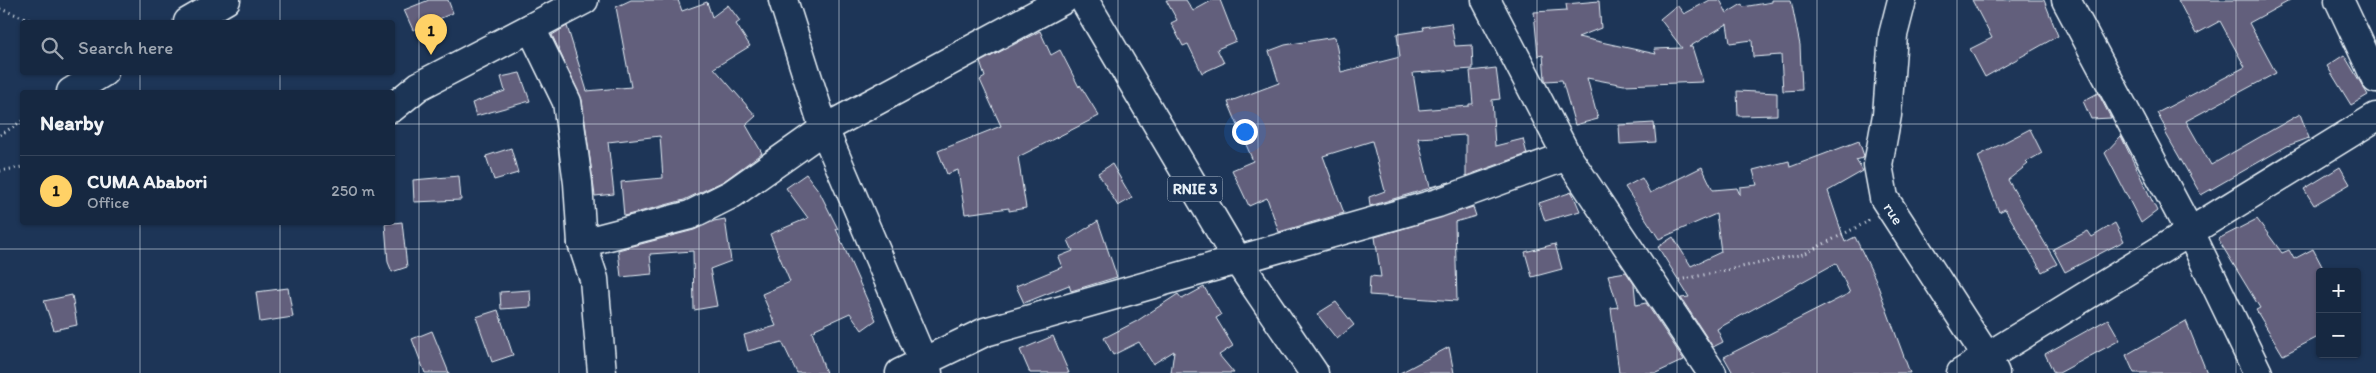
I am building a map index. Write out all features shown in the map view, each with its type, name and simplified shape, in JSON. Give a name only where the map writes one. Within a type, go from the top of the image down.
[{"type":"main road","points":[[191,20],[226,0]]},
{"type":"main road","points":[[395,106],[419,86],[584,0]]},
{"type":"main road","points":[[783,0],[824,129],[917,369],[985,332],[1438,203],[1568,156]]},
{"type":"main road","points":[[582,243],[690,215],[732,194],[824,129],[1063,0]]},
{"type":"main road","name":"RNIE 3","points":[[1084,0],[1238,261],[1314,373]]},
{"type":"main road","points":[[1486,0],[1568,156],[1712,373]]},
{"type":"main road","name":"rue","points":[[1902,0],[1893,35],[1887,115],[1878,164],[1884,198],[1991,365]]},
{"type":"main road","points":[[2066,0],[2190,232],[2258,373]]},
{"type":"main road","points":[[2339,0],[2376,79]]},
{"type":"main road","points":[[531,28],[567,102],[578,183],[582,243],[594,279],[602,373]]},
{"type":"main road","points":[[74,90],[99,75]]},
{"type":"main road","points":[[1961,373],[1991,365],[2190,232],[2376,117]]},
{"type":"path","points":[[0,9],[32,20]]},
{"type":"path","points":[[0,135],[20,122]]},
{"type":"path","points":[[0,172],[20,168]]},
{"type":"path","points":[[1646,273],[1681,280],[1804,254],[1867,222],[1884,198]]},
{"type":"building","points":[[429,0],[448,0],[453,13],[413,30],[404,10]]},
{"type":"building","points":[[631,0],[678,0],[682,11],[707,2],[712,17],[728,5],[740,21],[736,24],[750,46],[714,68],[756,116],[746,125],[762,153],[724,181],[684,200],[624,216],[621,182],[663,178],[660,136],[608,142],[614,194],[595,196],[582,100],[552,35],[567,26],[587,91],[631,87],[616,7]]},
{"type":"building","points":[[1166,0],[1186,0],[1193,11],[1213,0],[1220,0],[1236,41],[1217,49],[1224,63],[1202,73],[1188,44],[1183,46],[1171,23],[1177,20]]},
{"type":"building","points":[[1710,0],[1720,0],[1727,13],[1742,4],[1743,7],[1772,2],[1772,0],[1791,0],[1800,45],[1802,90],[1783,91],[1781,55],[1753,57],[1752,40],[1730,43],[1727,24],[1689,47],[1692,47],[1703,82],[1624,85],[1587,78],[1598,119],[1575,125],[1562,80],[1546,81],[1545,79],[1543,55],[1538,56],[1534,12],[1567,10],[1566,4],[1599,1],[1601,28],[1578,37],[1656,54],[1654,49],[1682,48],[1660,19],[1677,5],[1684,14]]},
{"type":"building","points":[[1972,0],[2044,0],[2058,36],[1985,77],[1970,49],[1992,38]]},
{"type":"building","points":[[2178,0],[2291,0],[2249,23],[2276,73],[2186,121],[2211,165],[2300,114],[2309,138],[2287,146],[2201,195],[2165,132],[2167,131],[2157,113],[2245,67],[2220,21],[2196,34]]},
{"type":"building","points":[[1451,23],[1455,46],[1472,45],[1473,69],[1413,73],[1419,110],[1469,106],[1469,104],[1473,104],[1470,71],[1496,68],[1500,99],[1492,100],[1495,146],[1523,139],[1527,154],[1466,176],[1466,135],[1418,138],[1430,187],[1450,182],[1370,206],[1369,197],[1385,191],[1372,141],[1323,156],[1344,213],[1279,232],[1267,198],[1249,206],[1232,170],[1253,161],[1228,102],[1279,83],[1269,51],[1285,45],[1335,37],[1341,72],[1400,57],[1397,34],[1424,30],[1423,27]]},
{"type":"building","points":[[1040,31],[1051,55],[1060,50],[1079,87],[1080,85],[1099,116],[1018,157],[1026,208],[1009,211],[1009,208],[965,214],[958,170],[947,174],[938,151],[1001,126],[980,80],[985,77],[980,62]]},
{"type":"building","points":[[2344,55],[2368,95],[2351,105],[2327,66]]},
{"type":"building","points":[[520,73],[530,101],[476,116],[472,103],[505,91],[501,77]]},
{"type":"building","points":[[1737,91],[1777,93],[1777,115],[1738,116]]},
{"type":"building","points":[[2098,93],[2111,118],[2091,119],[2083,101]]},
{"type":"building","points":[[1654,123],[1656,142],[1620,144],[1619,125]]},
{"type":"building","points":[[2030,129],[2042,153],[2026,162],[2028,164],[2008,180],[2057,264],[2042,272],[2005,209],[1999,212],[1978,156]]},
{"type":"building","points":[[2121,136],[2157,211],[2141,223],[2105,153]]},
{"type":"building","points":[[1859,141],[1864,156],[1856,160],[1863,171],[1828,191],[1845,242],[1855,237],[1875,278],[1910,373],[1733,373],[1724,357],[1850,293],[1836,263],[1717,329],[1723,342],[1713,347],[1681,298],[1689,297],[1658,247],[1673,237],[1691,266],[1721,252],[1716,214],[1659,239],[1625,187],[1642,178],[1650,193],[1702,167],[1713,190],[1737,188],[1740,195],[1740,187],[1757,185],[1753,170],[1789,161],[1790,167]]},
{"type":"building","points":[[511,148],[518,173],[494,180],[486,156]]},
{"type":"building","points":[[1112,164],[1132,198],[1118,206],[1098,173]]},
{"type":"building","points":[[2340,167],[2350,184],[2314,205],[2304,189]]},
{"type":"building","points":[[806,174],[819,191],[838,229],[836,229],[876,320],[862,330],[850,313],[812,332],[826,373],[797,373],[782,342],[748,351],[744,335],[776,326],[762,294],[790,282],[770,234],[808,218],[786,188]]},
{"type":"building","points":[[459,176],[461,200],[414,202],[413,180]]},
{"type":"building","points":[[1572,192],[1580,211],[1545,221],[1539,203]]},
{"type":"building","points":[[1473,207],[1476,216],[1455,222],[1457,301],[1369,295],[1370,276],[1381,277],[1375,237]]},
{"type":"building","points":[[725,219],[731,261],[710,269],[717,306],[694,310],[693,251],[650,254],[652,274],[621,277],[618,250],[694,230],[714,221]]},
{"type":"building","points":[[2257,219],[2282,253],[2289,250],[2294,259],[2313,249],[2323,268],[2316,268],[2316,338],[2283,355],[2256,310],[2260,308],[2218,239]]},
{"type":"building","points":[[1098,221],[1117,277],[1071,291],[1069,285],[1024,303],[1016,286],[1062,267],[1058,257],[1073,251],[1068,240]]},
{"type":"building","points":[[402,222],[407,267],[392,272],[388,262],[385,225],[395,225],[395,223]]},
{"type":"building","points":[[2115,223],[2124,241],[2065,272],[2053,249],[2088,231],[2092,237]]},
{"type":"building","points":[[1555,244],[1562,269],[1532,277],[1525,252]]},
{"type":"building","points":[[1626,272],[1634,284],[1636,305],[1646,303],[1684,360],[1656,373],[1619,373],[1611,308],[1618,307],[1608,275]]},
{"type":"building","points":[[1204,287],[1221,315],[1216,318],[1233,346],[1219,355],[1234,373],[1171,373],[1174,351],[1153,364],[1139,342],[1113,355],[1104,338],[1137,321],[1178,294],[1182,299]]},
{"type":"building","points":[[288,288],[293,317],[260,322],[256,292]]},
{"type":"building","points":[[530,290],[531,307],[501,309],[500,292]]},
{"type":"building","points":[[72,295],[77,325],[54,330],[44,301]]},
{"type":"building","points":[[1336,302],[1354,325],[1337,339],[1317,314]]},
{"type":"building","points":[[498,310],[513,355],[492,362],[476,317]]},
{"type":"building","points":[[2108,319],[2120,340],[2059,373],[2054,373],[2045,354]]},
{"type":"building","points":[[2186,321],[2207,373],[2134,373],[2126,355]]},
{"type":"building","points":[[432,331],[449,373],[425,373],[412,339]]},
{"type":"building","points":[[1053,336],[1069,373],[1030,373],[1020,350]]},
{"type":"building","points":[[1449,347],[1454,373],[1400,373]]},
{"type":"place","name":"CUMA Ababori","points":[[431,55]]}]
